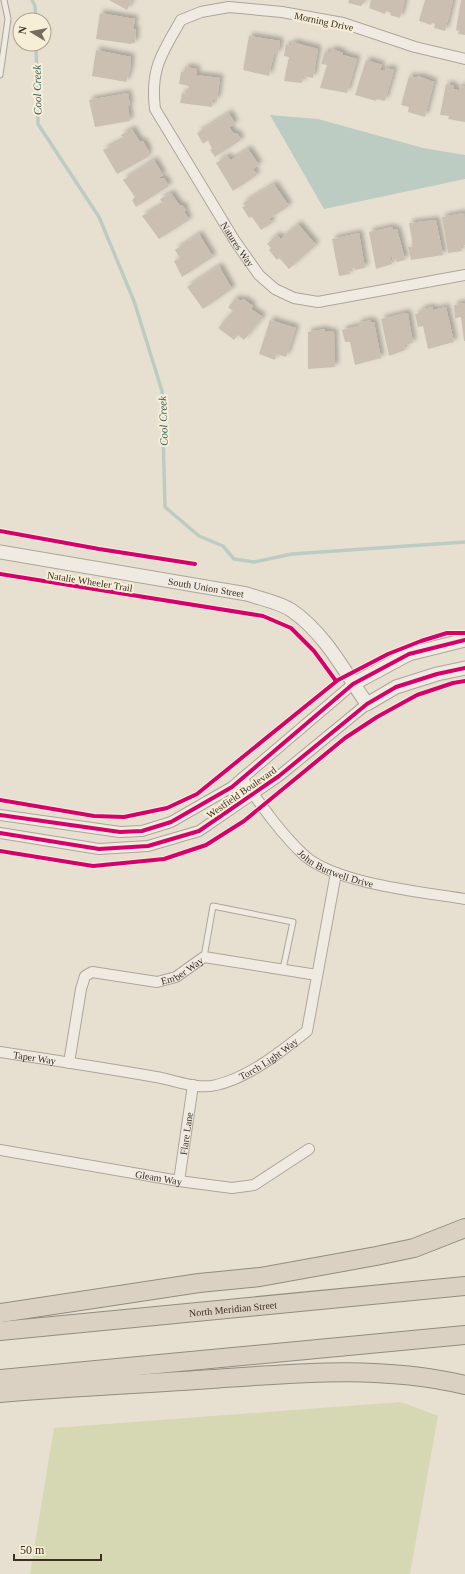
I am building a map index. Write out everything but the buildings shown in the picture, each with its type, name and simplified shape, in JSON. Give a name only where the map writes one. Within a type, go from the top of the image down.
[{"type":"highway","points":[[0,1313],[199,1283],[260,1277],[376,1256],[414,1248],[465,1228]]},
{"type":"highway","name":"North Meridian Street","points":[[0,1331],[465,1286]]},
{"type":"highway","points":[[0,1379],[465,1335]]},
{"type":"highway","points":[[0,1393],[242,1377],[351,1372],[402,1374],[465,1385]]},
{"type":"street","name":"Morning Drive","points":[[181,20],[201,12],[229,7],[282,12],[343,23],[415,47],[465,58]]},
{"type":"street","name":"Natures Way","points":[[181,20],[157,66],[153,89],[155,109],[235,241],[259,275],[274,289],[294,298],[318,302],[465,275]]},
{"type":"street","name":"South Union Street","points":[[0,552],[247,594],[276,604],[290,610],[310,626],[330,651],[367,704]]},
{"type":"street","name":"Westfield Boulevard","points":[[0,815],[120,832],[142,831],[171,822],[232,787],[353,684],[409,654],[465,640]]},
{"type":"street","name":"Westfield Boulevard","points":[[0,833],[99,849],[148,846],[199,831],[279,776],[367,704],[396,687],[437,674],[465,668]]},
{"type":"street","name":"John Burtwell Drive","points":[[242,778],[288,839],[307,857],[336,873],[372,883],[465,899]]},
{"type":"street","name":"Torch Light Way","points":[[69,1063],[157,1077],[193,1085],[214,1086],[232,1081],[282,1051],[307,1031],[336,873]]},
{"type":"street","name":"Ember Way","points":[[69,1063],[81,989],[85,976],[92,972],[157,982],[176,977],[204,957],[317,975]]},
{"type":"street","name":"Taper Way","points":[[0,1052],[69,1063]]},
{"type":"street","name":"Flare Lane","points":[[179,1181],[193,1085]]},
{"type":"street","name":"Gleam Way","points":[[0,1150],[179,1181],[232,1188],[254,1185],[309,1149]]},
{"type":"lane","points":[[0,75],[8,19],[4,0]]},
{"type":"lane","points":[[204,957],[212,906],[293,922],[283,969]]},
{"type":"green space","points":[[401,1402],[438,1416],[410,1574],[30,1574],[54,1428]]},
{"type":"shaded area","points":[[270,115],[318,119],[423,148],[465,155],[465,179],[324,209]]},
{"type":"waterway","name":"Cool Creek","points":[[32,0],[35,6],[35,12]]},
{"type":"waterway","name":"Cool Creek","points":[[36,52],[38,124],[99,217],[134,301],[162,391],[165,507],[199,536],[223,546],[234,559],[254,562],[292,554],[465,542]]},
{"type":"cycle path","points":[[0,531],[99,549],[195,564]]},
{"type":"cycle path","name":"Natalie Wheeler Trail","points":[[0,574],[263,616],[291,628],[314,651],[336,681]]},
{"type":"cycle path","points":[[0,800],[94,816],[124,817],[167,808],[197,794],[338,680],[388,654],[421,641],[447,633],[465,633]]},
{"type":"cycle path","points":[[0,815],[120,832],[142,831],[171,822],[232,787],[353,684],[409,654],[465,640]]},
{"type":"cycle path","points":[[0,833],[99,849],[148,846],[199,831],[279,776],[367,704],[396,687],[437,674],[465,668]]},
{"type":"cycle path","points":[[0,851],[93,866],[164,859],[206,845],[244,821],[345,738],[377,717],[417,695],[453,683],[465,681]]}]
